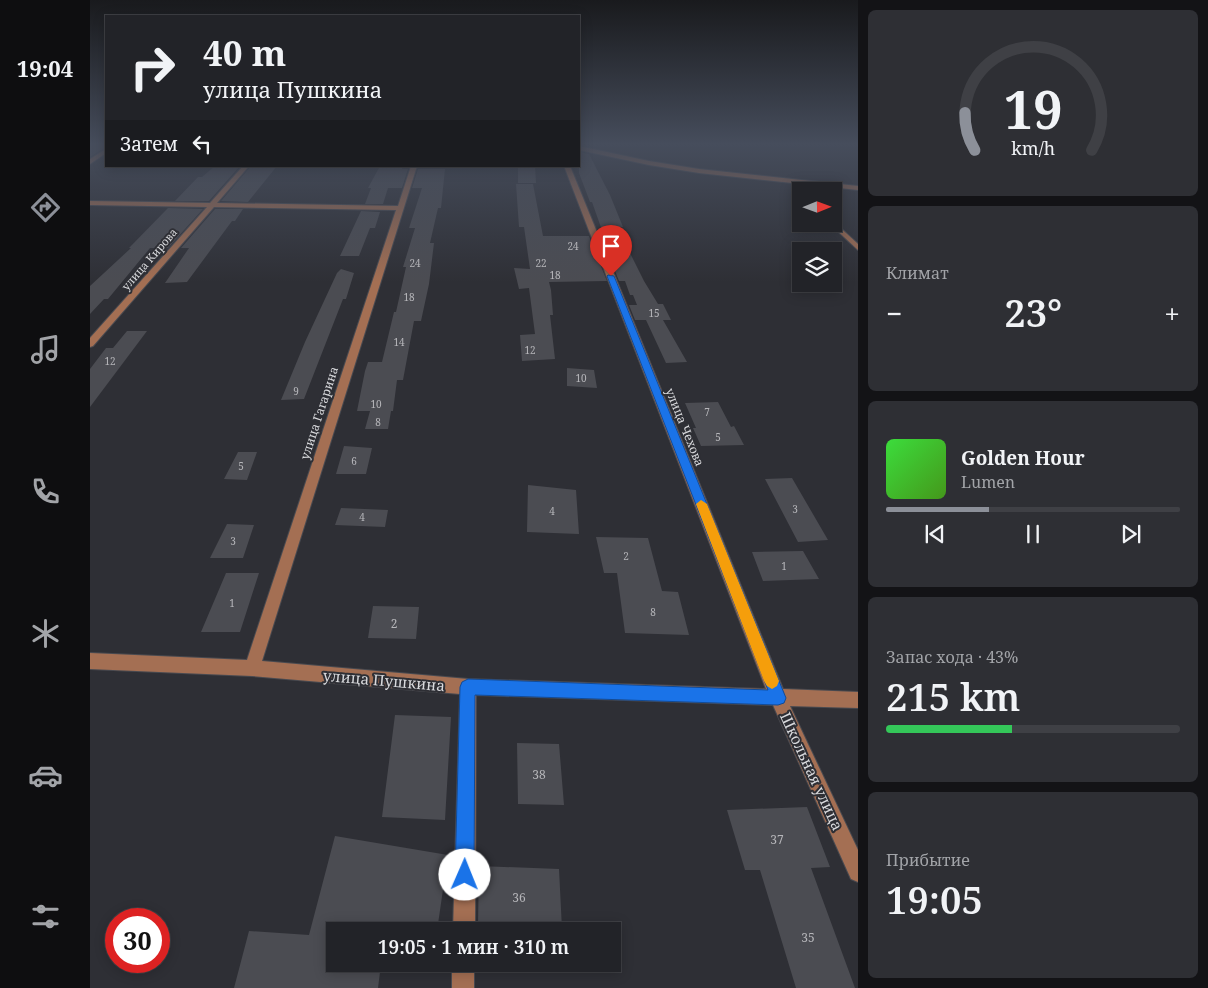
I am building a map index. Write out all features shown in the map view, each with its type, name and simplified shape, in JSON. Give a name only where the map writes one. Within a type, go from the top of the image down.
[{"type":"street","name":"улица Кирова","points":[[90,344],[225,189]]},
{"type":"street","name":"улица Гагарина","points":[[252,668],[406,189]]},
{"type":"street","name":"улица Чехова","points":[[576,189],[778,698]]},
{"type":"street","points":[[90,203],[399,208]]},
{"type":"street","points":[[841,232],[858,248]]},
{"type":"street","name":"улица Пушкина","points":[[90,661],[252,668],[468,687],[858,700]]},
{"type":"street","points":[[464,922],[468,687]]},
{"type":"street","name":"Школьная улица","points":[[778,698],[858,872]]},
{"type":"street","points":[[463,972],[463,988]]},
{"type":"building","points":[[186,189],[220,189],[209,201],[175,201]]},
{"type":"building","points":[[231,189],[258,189],[248,202],[221,201]]},
{"type":"building","points":[[371,189],[388,189],[383,204],[365,204]]},
{"type":"building","points":[[422,189],[443,189],[441,208],[438,208],[430,243],[434,243],[429,284],[421,321],[414,321],[403,380],[397,380],[393,411],[391,411],[388,429],[365,429],[370,411],[357,411],[365,371],[368,362],[382,362],[406,267],[403,267],[415,228],[409,228]]},
{"type":"building","points":[[516,189],[534,189],[543,236],[589,236],[607,281],[549,282],[553,315],[550,315],[555,359],[522,361],[520,335],[535,334],[529,288],[519,289],[514,268],[530,269],[524,227],[519,227]]},
{"type":"building","points":[[585,189],[607,189],[623,227],[617,227],[644,281],[658,304],[663,304],[671,320],[663,320],[687,362],[666,363],[646,320],[635,320],[629,305],[637,305],[633,295],[630,295],[625,281],[619,281],[601,236],[604,236],[592,202],[590,202]]},
{"type":"building","points":[[168,208],[203,209],[168,248],[150,248],[108,299],[104,299],[90,314],[90,286],[131,248],[129,248]]},
{"type":"building","points":[[215,209],[243,209],[187,282],[165,283],[189,248],[181,248]]},
{"type":"building","points":[[361,211],[380,212],[375,228],[370,228],[359,256],[340,256]]},
{"type":"building","points":[[341,269],[354,273],[346,299],[343,299],[304,399],[281,400],[305,342],[337,273]]},
{"type":"building","points":[[127,331],[147,331],[90,407],[90,369],[106,348],[113,348]]},
{"type":"building","points":[[567,368],[594,370],[597,388],[567,386]]},
{"type":"building","points":[[718,402],[731,427],[734,426],[744,445],[701,446],[693,428],[696,428],[685,403]]},
{"type":"building","points":[[344,446],[372,448],[366,474],[336,474]]},
{"type":"building","points":[[238,452],[257,452],[247,480],[224,479]]},
{"type":"building","points":[[792,478],[828,540],[798,542],[765,479]]},
{"type":"building","points":[[528,485],[576,490],[579,534],[527,532]]},
{"type":"building","points":[[341,508],[388,510],[385,527],[335,525]]},
{"type":"building","points":[[227,524],[254,525],[243,558],[210,558]]},
{"type":"building","points":[[596,537],[648,538],[662,591],[678,592],[689,635],[625,633],[617,573],[604,573]]},
{"type":"building","points":[[803,551],[819,579],[763,581],[752,552]]},
{"type":"building","points":[[226,573],[259,573],[240,632],[201,632]]},
{"type":"building","points":[[373,606],[419,607],[416,639],[368,638]]},
{"type":"building","points":[[395,715],[451,717],[445,820],[382,817]]},
{"type":"building","points":[[517,743],[559,744],[564,805],[518,804]]},
{"type":"building","points":[[807,807],[830,867],[811,868],[855,988],[796,988],[760,870],[745,870],[727,810]]},
{"type":"building","points":[[335,836],[448,855],[438,922],[326,922],[326,972],[380,972],[378,988],[234,988],[249,931],[309,935]]},
{"type":"building","points":[[479,866],[559,869],[562,922],[478,922]]},
{"type":"slow traffic","points":[[701,504],[772,681]]},
{"type":"route","points":[[465,875],[468,687],[778,698],[611,276]]}]
